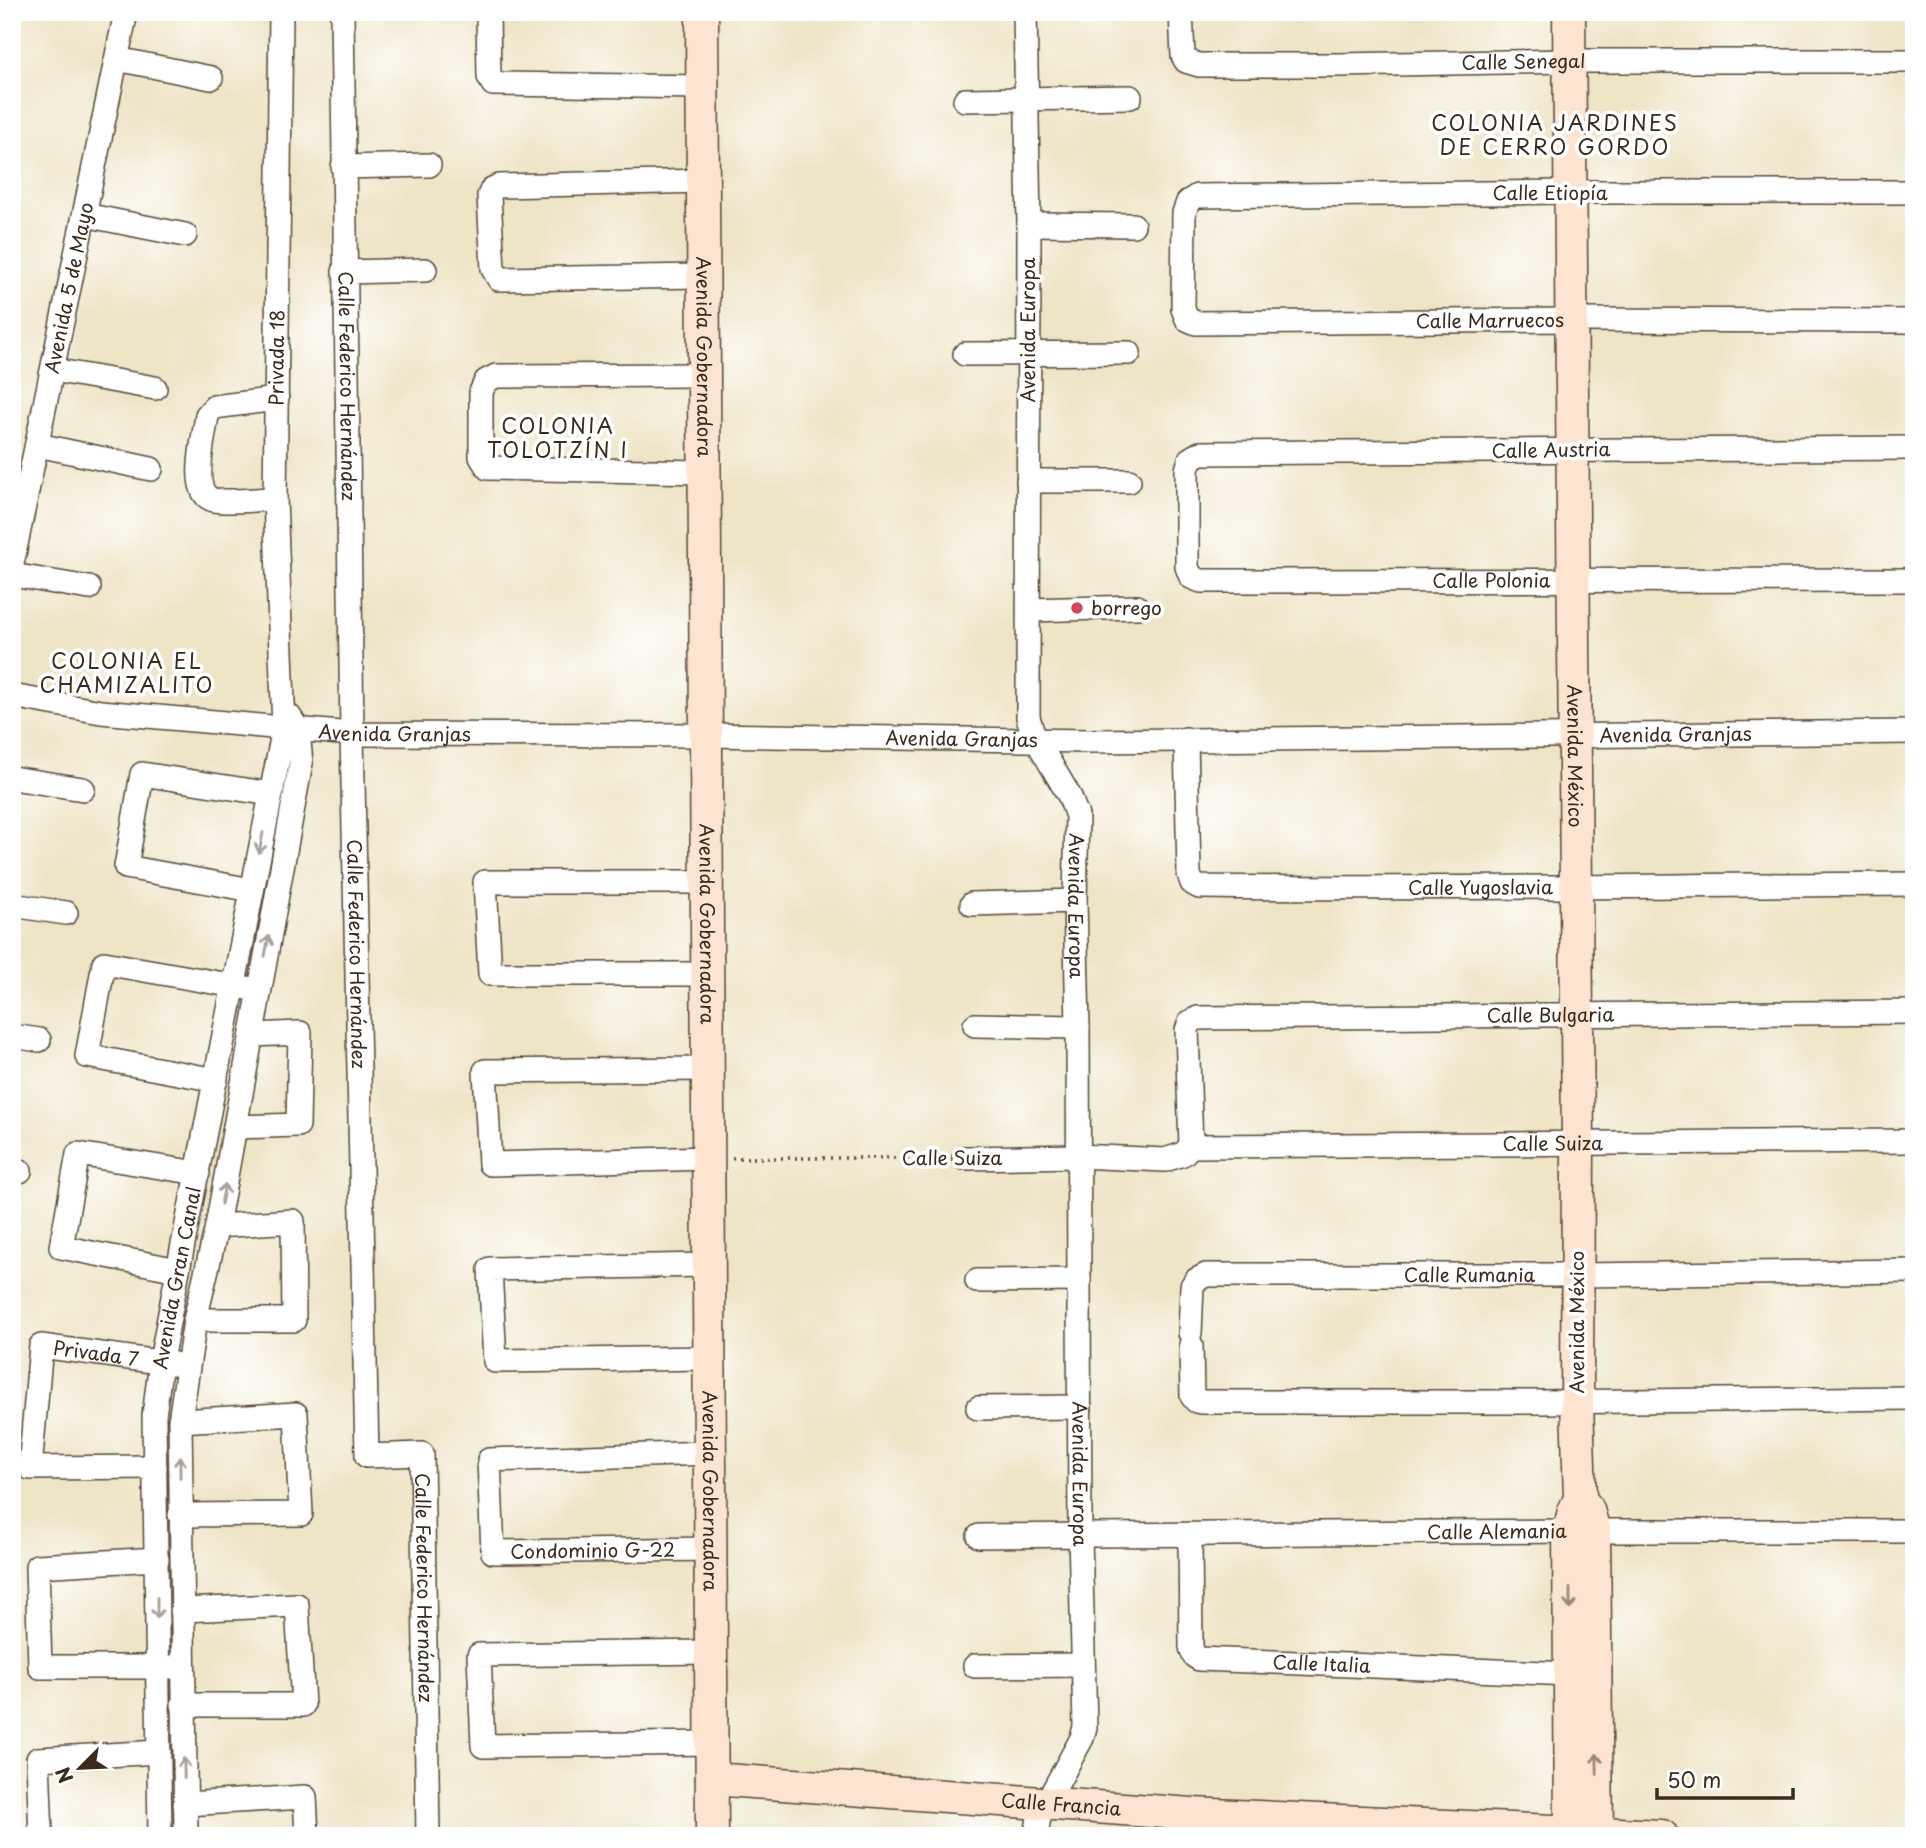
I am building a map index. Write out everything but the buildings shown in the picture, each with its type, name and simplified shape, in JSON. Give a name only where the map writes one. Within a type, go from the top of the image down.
[{"type":"street","name":"Avenida 5 de Mayo","points":[[12,564],[126,12]]},
{"type":"street","name":"Privada 18","points":[[281,12],[275,499],[282,703],[291,729]]},
{"type":"street","name":"Calle Federico Hernández","points":[[342,12],[344,272],[367,1456],[422,1454],[428,1836]]},
{"type":"street","points":[[488,12],[489,77],[493,84],[703,87]]},
{"type":"street","name":"Avenida Gobernadora","points":[[702,12],[712,1836]]},
{"type":"street","name":"Avenida Europa","points":[[1025,12],[1029,225],[1028,717],[1036,740],[1076,808],[1080,1535],[1084,1734],[1037,1823],[1036,1836]]},
{"type":"street","name":"Calle Senegal","points":[[1181,12],[1183,56],[1186,61],[1199,65],[1914,61]]},
{"type":"street","name":"Avenida México","points":[[1569,12],[1578,1145],[1577,1401],[1580,1499],[1588,1510],[1582,1531],[1570,1674],[1584,1834]]},
{"type":"street","points":[[117,59],[211,78]]},
{"type":"street","points":[[965,100],[1130,97]]},
{"type":"street","points":[[343,167],[429,165]]},
{"type":"street","points":[[704,181],[499,186],[492,189],[489,196],[493,269],[499,279],[704,276]]},
{"type":"street","name":"Calle Etiopía","points":[[1188,202],[1198,196],[1914,192]]},
{"type":"street","name":"Calle Marruecos","points":[[1188,202],[1184,213],[1183,309],[1184,315],[1191,322],[1914,321]]},
{"type":"street","points":[[85,215],[185,235]]},
{"type":"street","points":[[1029,225],[1133,225]]},
{"type":"street","points":[[344,272],[425,270]]},
{"type":"street","points":[[965,354],[1129,353]]},
{"type":"street","points":[[53,370],[155,388]]},
{"type":"street","points":[[704,375],[496,376],[486,381],[481,392],[481,457],[488,468],[705,472]]},
{"type":"street","points":[[275,499],[214,500],[203,494],[198,482],[207,415],[214,407],[277,399]]},
{"type":"street","points":[[38,445],[151,469]]},
{"type":"street","name":"Calle Austria","points":[[1190,459],[1200,453],[1914,448]]},
{"type":"street","name":"Calle Polonia","points":[[1190,459],[1186,470],[1187,567],[1188,574],[1195,580],[1914,580]]},
{"type":"street","points":[[1028,481],[1129,481]]},
{"type":"street","points":[[12,575],[89,588]]},
{"type":"street","points":[[1029,610],[1137,607]]},
{"type":"street","name":"Avenida Granjas","points":[[12,696],[101,712],[352,734],[706,735],[1036,740],[1914,732]]},
{"type":"street","name":"Avenida Gran Canal","points":[[160,1836],[155,1416],[178,1270],[271,794],[291,729]]},
{"type":"street","name":"Avenida Gran Canal","points":[[186,1836],[180,1420],[195,1320],[217,1226],[301,763],[291,729]]},
{"type":"street","name":"Calle Yugoslavia","points":[[1186,739],[1189,874],[1195,886],[1392,890],[1914,884]]},
{"type":"street","points":[[252,890],[126,867],[142,774],[271,794]]},
{"type":"street","points":[[12,778],[83,789]]},
{"type":"street","points":[[707,882],[485,882],[489,974],[708,974]]},
{"type":"street","points":[[972,904],[1075,901]]},
{"type":"street","points":[[12,905],[66,913]]},
{"type":"street","points":[[216,1080],[87,1056],[103,963],[259,990]]},
{"type":"street","name":"Calle Bulgaria","points":[[1191,1146],[1187,1030],[1190,1022],[1198,1018],[1914,1012]]},
{"type":"street","points":[[975,1025],[1078,1027]]},
{"type":"street","points":[[235,1127],[298,1125],[300,1033],[252,1035]]},
{"type":"street","points":[[12,1036],[39,1040]]},
{"type":"street","points":[[708,1069],[485,1071],[490,1164],[709,1158]]},
{"type":"street","name":"Calle Suiza","points":[[964,1158],[1078,1156],[1165,1160],[1183,1154],[1191,1146],[1914,1141]]},
{"type":"street","points":[[178,1270],[61,1247],[78,1153],[198,1173]]},
{"type":"street","points":[[195,1320],[294,1320],[293,1221],[217,1226]]},
{"type":"street","points":[[709,1265],[490,1269],[495,1361],[710,1358]]},
{"type":"street","name":"Calle Rumania","points":[[1577,1401],[1201,1402],[1194,1399],[1192,1391],[1191,1294],[1196,1280],[1206,1275],[1914,1271]]},
{"type":"street","points":[[977,1280],[1079,1280]]},
{"type":"street","name":"Privada 7","points":[[155,1467],[30,1468],[41,1346],[188,1366]]},
{"type":"street","points":[[1577,1401],[1914,1398]]},
{"type":"street","points":[[978,1408],[1080,1407]]},
{"type":"street","points":[[180,1420],[296,1415],[301,1514],[180,1515]]},
{"type":"street","name":"Condominio G-22","points":[[710,1453],[489,1460],[494,1552],[711,1549]]},
{"type":"street","name":"Avenida México","points":[[1582,1531],[1584,1834]]},
{"type":"street","name":"Calle Alemania","points":[[979,1536],[1914,1531]]},
{"type":"street","name":"Calle Italia","points":[[1190,1535],[1191,1647],[1199,1659],[1570,1674]]},
{"type":"street","points":[[157,1559],[37,1566],[40,1667],[182,1667]]},
{"type":"street","points":[[182,1610],[297,1605],[303,1704],[183,1704]]},
{"type":"street","points":[[711,1652],[479,1655],[484,1746],[712,1743]]},
{"type":"street","points":[[975,1666],[1082,1665]]},
{"type":"street","points":[[41,1836],[38,1759],[159,1752]]},
{"type":"street","name":"Calle Francia","points":[[712,1779],[1047,1803],[1193,1825],[1661,1836]]},
{"type":"street","points":[[185,1804],[305,1797],[307,1836]]},
{"type":"path","name":"Calle Suiza","points":[[709,1158],[964,1158]]},
{"type":"place","name":"borrego","points":[[1077,608]]},
{"type":"district","name":"COLONIA JARDINES DE CERRO GORDO","points":[[1555,136]]},
{"type":"district","name":"COLONIA TOLOTZÍN I","points":[[558,439]]},
{"type":"district","name":"COLONIA EL CHAMIZALITO","points":[[127,674]]}]
